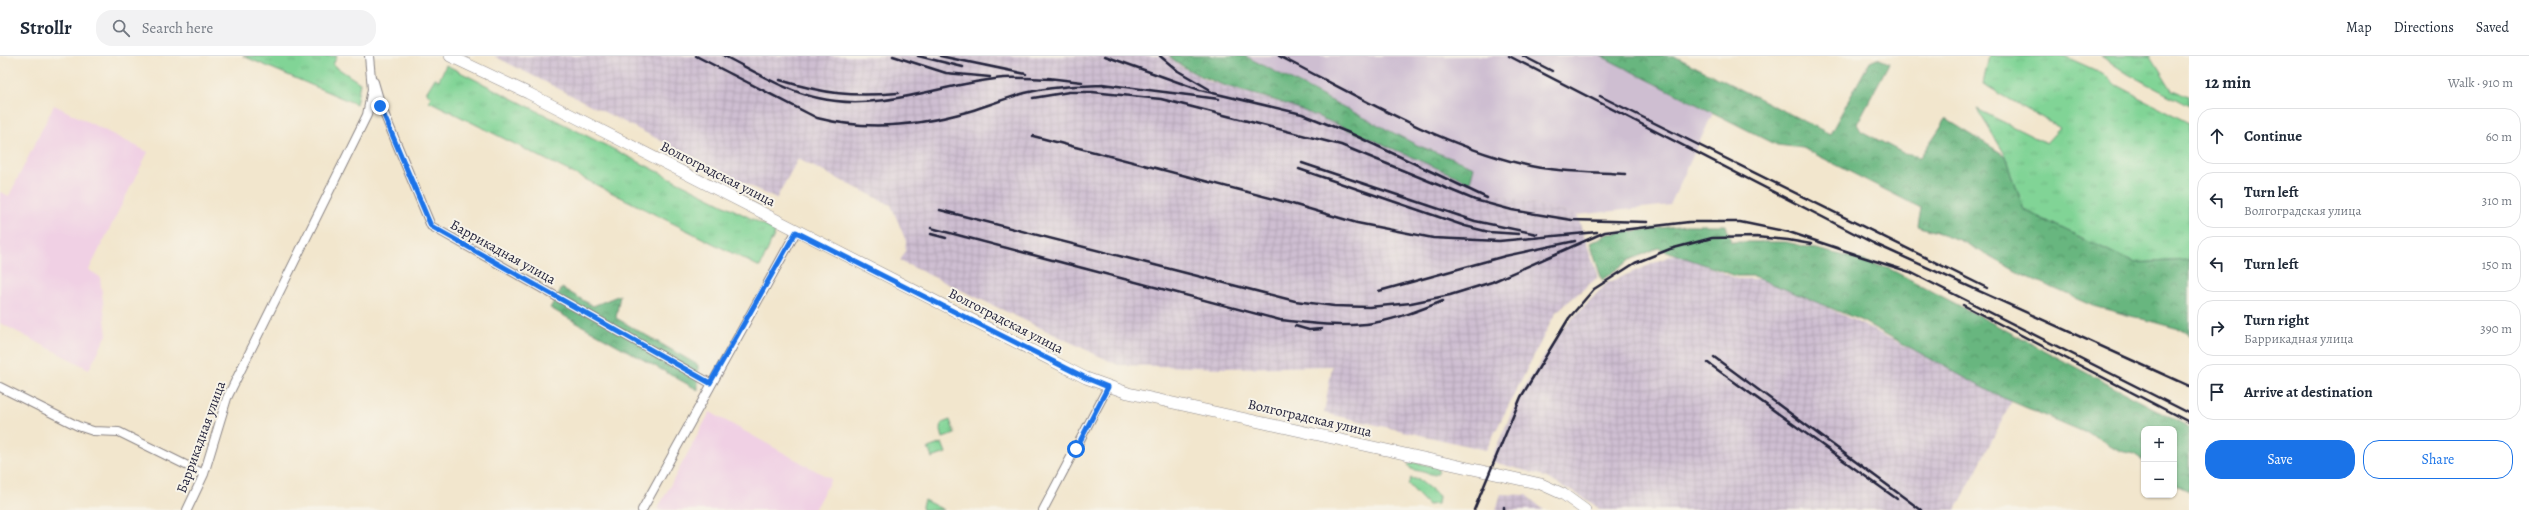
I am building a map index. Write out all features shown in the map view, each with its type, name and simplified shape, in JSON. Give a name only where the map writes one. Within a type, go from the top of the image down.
[{"type":"main road","name":"Волгоградская улица","points":[[450,56],[528,93],[796,232],[1086,378],[1108,387],[1128,393],[1541,484],[1563,494],[1585,510]]},
{"type":"street","name":"Баррикадная улица","points":[[369,56],[380,106],[431,226],[710,383]]},
{"type":"street","name":"Баррикадная улица","points":[[187,510],[204,474],[227,398],[367,115],[372,89],[371,68]]},
{"type":"street","points":[[642,510],[703,400],[710,383],[796,232]]},
{"type":"street","points":[[0,387],[78,426],[93,431],[119,432],[204,474]]},
{"type":"street","points":[[1043,510],[1108,387]]},
{"type":"shaded area","points":[[494,56],[1168,56],[1182,67],[1208,81],[1295,107],[1499,194],[1577,215],[1598,277],[1556,312],[1486,450],[1324,413],[1332,366],[1227,368],[1118,365],[900,261],[905,252],[906,241],[891,205],[798,159],[776,199]]},
{"type":"shaded area","points":[[1245,56],[1601,56],[1713,113],[1670,205],[1577,215],[1499,194],[1470,182],[1474,167],[1417,145]]},
{"type":"shaded area","points":[[54,105],[148,152],[89,270],[100,277],[107,335],[89,369],[0,323],[0,192],[9,196]]},
{"type":"shaded area","points":[[1677,253],[1737,279],[1759,279],[1782,285],[2013,399],[1956,510],[1601,510],[1586,499],[1541,475],[1490,461],[1521,392],[1563,328],[1607,283]]},
{"type":"shaded area","points":[[710,412],[831,479],[814,510],[657,510]]},
{"type":"shaded area","points":[[1501,494],[1526,495],[1544,510],[1496,510]]},
{"type":"green space","points":[[243,56],[337,56],[333,65],[360,83],[356,104]]},
{"type":"green space","points":[[1169,56],[1245,56],[1417,145],[1474,167],[1470,182],[1297,108],[1214,82],[1198,75]]},
{"type":"green space","points":[[1601,56],[1674,56],[1830,134],[1870,61],[1877,58],[1889,63],[1857,124],[1861,131],[1905,154],[1920,157],[1946,119],[2006,156],[2024,210],[2134,263],[2189,260],[2189,335],[2179,329],[2094,306],[2021,274],[1960,240],[1918,226],[1921,208],[1803,148],[1777,145]]},
{"type":"green space","points":[[1989,56],[2064,56],[2104,74],[2116,85],[2189,123],[2189,260],[2134,263],[2024,210],[2006,156],[1977,109],[2046,143],[2060,128],[1983,84]]},
{"type":"green space","points":[[2101,56],[2151,56],[2172,90],[2189,96],[2189,106],[2128,74]]},
{"type":"green space","points":[[446,65],[776,231],[760,267],[429,101],[431,96],[426,93],[435,78],[439,80]]},
{"type":"green space","points":[[1686,225],[1726,225],[1731,242],[1786,242],[1854,258],[1890,269],[2189,427],[2189,491],[2177,485],[2177,426],[2141,426],[2141,459],[2134,454],[2120,451],[2096,437],[1994,394],[1862,321],[1753,276],[1736,276],[1658,248],[1630,260],[1602,280],[1590,243],[1608,234]]},
{"type":"green space","points":[[562,288],[593,306],[620,295],[616,318],[698,365],[698,390],[550,308]]},
{"type":"green space","points":[[950,420],[955,434],[943,438],[940,427],[942,423]]},
{"type":"green space","points":[[942,443],[946,453],[932,458],[928,448]]},
{"type":"green space","points":[[1412,462],[1436,467],[1439,472],[1435,475],[1411,469],[1408,465]]},
{"type":"green space","points":[[1411,478],[1419,480],[1439,496],[1438,504],[1428,505],[1408,484]]},
{"type":"green space","points":[[924,500],[944,510],[923,510],[922,506]]},
{"type":"railway","points":[[696,56],[817,118],[855,124],[894,125],[914,123],[952,116],[1035,91],[1066,87],[1107,85]]},
{"type":"railway","points":[[724,56],[794,91],[818,98],[842,102],[888,100],[958,85],[1004,78],[1052,79]]},
{"type":"railway","points":[[893,56],[946,73],[990,77]]},
{"type":"railway","points":[[918,56],[963,67]]},
{"type":"railway","points":[[940,56],[1026,74]]},
{"type":"railway","points":[[1105,56],[1200,90],[1302,114],[1352,134],[1487,198]]},
{"type":"railway","points":[[1160,56],[1178,71],[1209,89]]},
{"type":"railway","points":[[1279,56],[1398,117],[1459,144],[1490,155],[1546,169],[1625,174]]},
{"type":"railway","points":[[1509,56],[1873,243],[2189,386]]},
{"type":"railway","points":[[1523,56],[1552,71]]},
{"type":"railway","points":[[1048,78],[1082,82]]},
{"type":"railway","points":[[780,80],[796,85],[839,93],[866,95],[898,93]]},
{"type":"railway","points":[[1102,84],[1219,99]]},
{"type":"railway","points":[[1033,98],[1069,92],[1092,92],[1161,99],[1341,145],[1475,200],[1512,210],[1572,220],[1647,222]]},
{"type":"railway","points":[[1600,96],[1987,288]]},
{"type":"railway","points":[[1033,136],[1282,201],[1357,223],[1433,238],[1499,241],[1597,232]]},
{"type":"railway","points":[[1302,163],[1475,221],[1537,234],[1535,234]]},
{"type":"railway","points":[[1299,169],[1465,226],[1489,232],[1519,234]]},
{"type":"railway","points":[[940,210],[1295,301],[1334,306],[1369,307],[1411,303],[1450,295],[1492,282],[1605,232],[1689,222],[1740,222],[1789,232],[1855,254]]},
{"type":"railway","points":[[931,228],[1280,320],[1350,325],[1373,323],[1400,317],[1443,301]]},
{"type":"railway","points":[[931,234],[946,238]]},
{"type":"railway","points":[[1474,510],[1521,397],[1569,318],[1594,289],[1635,263],[1670,249],[1712,238],[1756,237],[1811,244]]},
{"type":"railway","points":[[1379,291],[1505,256],[1575,241]]},
{"type":"railway","points":[[1850,253],[1910,272],[2189,413]]},
{"type":"railway","points":[[1963,305],[2189,422]]},
{"type":"railway","points":[[1295,326],[1309,330],[1322,329]]},
{"type":"railway","points":[[1714,357],[1921,510]]},
{"type":"railway","points":[[1708,363],[1897,499]]},
{"type":"route","points":[[380,106],[414,190],[431,226],[710,383],[796,232],[1086,378],[1108,387],[1076,449]]}]
